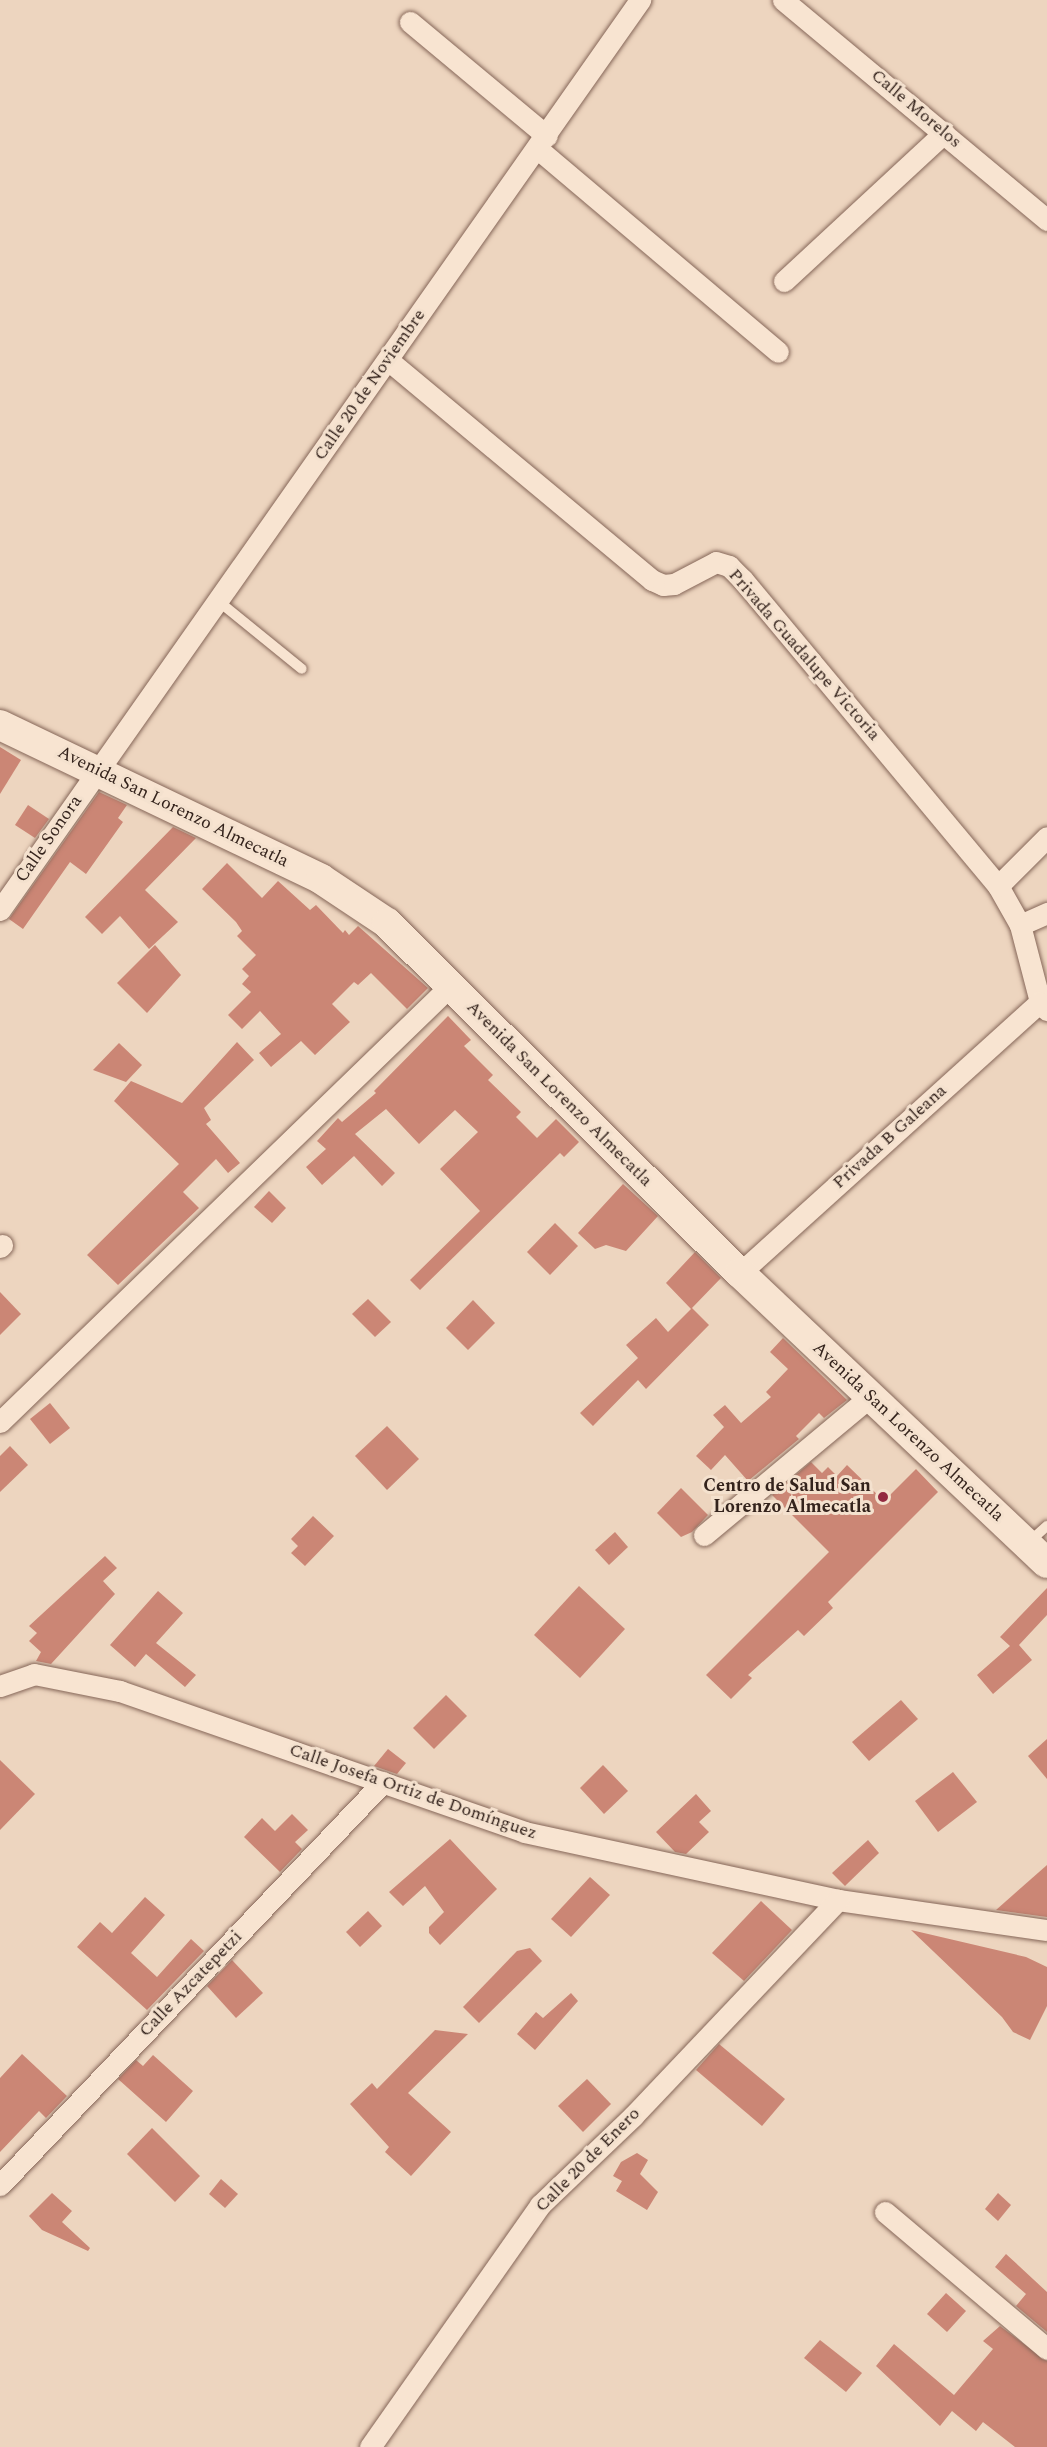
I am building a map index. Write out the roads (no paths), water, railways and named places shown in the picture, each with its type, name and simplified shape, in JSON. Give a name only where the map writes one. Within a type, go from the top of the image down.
[{"type":"main road","name":"Avenida San Lorenzo Almecatla","points":[[0,725],[98,769],[347,893],[387,923],[740,1273],[871,1396],[1040,1544]]},
{"type":"street","name":"Calle 20 de Noviembre","points":[[98,769],[543,142],[640,0]]},
{"type":"street","name":"Calle Morelos","points":[[783,0],[1047,220]]},
{"type":"street","points":[[410,22],[778,352]]},
{"type":"street","points":[[784,281],[944,133]]},
{"type":"street","name":"Privada Guadalupe Victoria","points":[[388,360],[652,580],[663,585],[674,584],[702,567],[716,562],[729,566],[998,886],[1020,925],[1044,1006]]},
{"type":"street","name":"Calle Sonora","points":[[0,910],[98,769]]},
{"type":"street","points":[[998,886],[1047,837]]},
{"type":"street","points":[[1020,925],[1047,913]]},
{"type":"street","points":[[0,1422],[450,986]]},
{"type":"street","name":"Privada B Galeana","points":[[740,1273],[1044,1006]]},
{"type":"street","points":[[704,1535],[871,1396]]},
{"type":"street","name":"Calle Josefa Ortiz de Domínguez","points":[[0,1686],[34,1674],[120,1691],[524,1832],[838,1900],[1047,1929]]},
{"type":"street","name":"Calle Azcatepetzi","points":[[0,2185],[383,1782]]},
{"type":"street","name":"Calle 20 de Enero","points":[[370,2447],[540,2205],[633,2116],[838,1900]]},
{"type":"street","points":[[885,2212],[1047,2349]]},
{"type":"lane","points":[[217,600],[302,669]]},
{"type":"place","name":"Centro de Salud San Lorenzo Almecatla","points":[[883,1497]]}]
